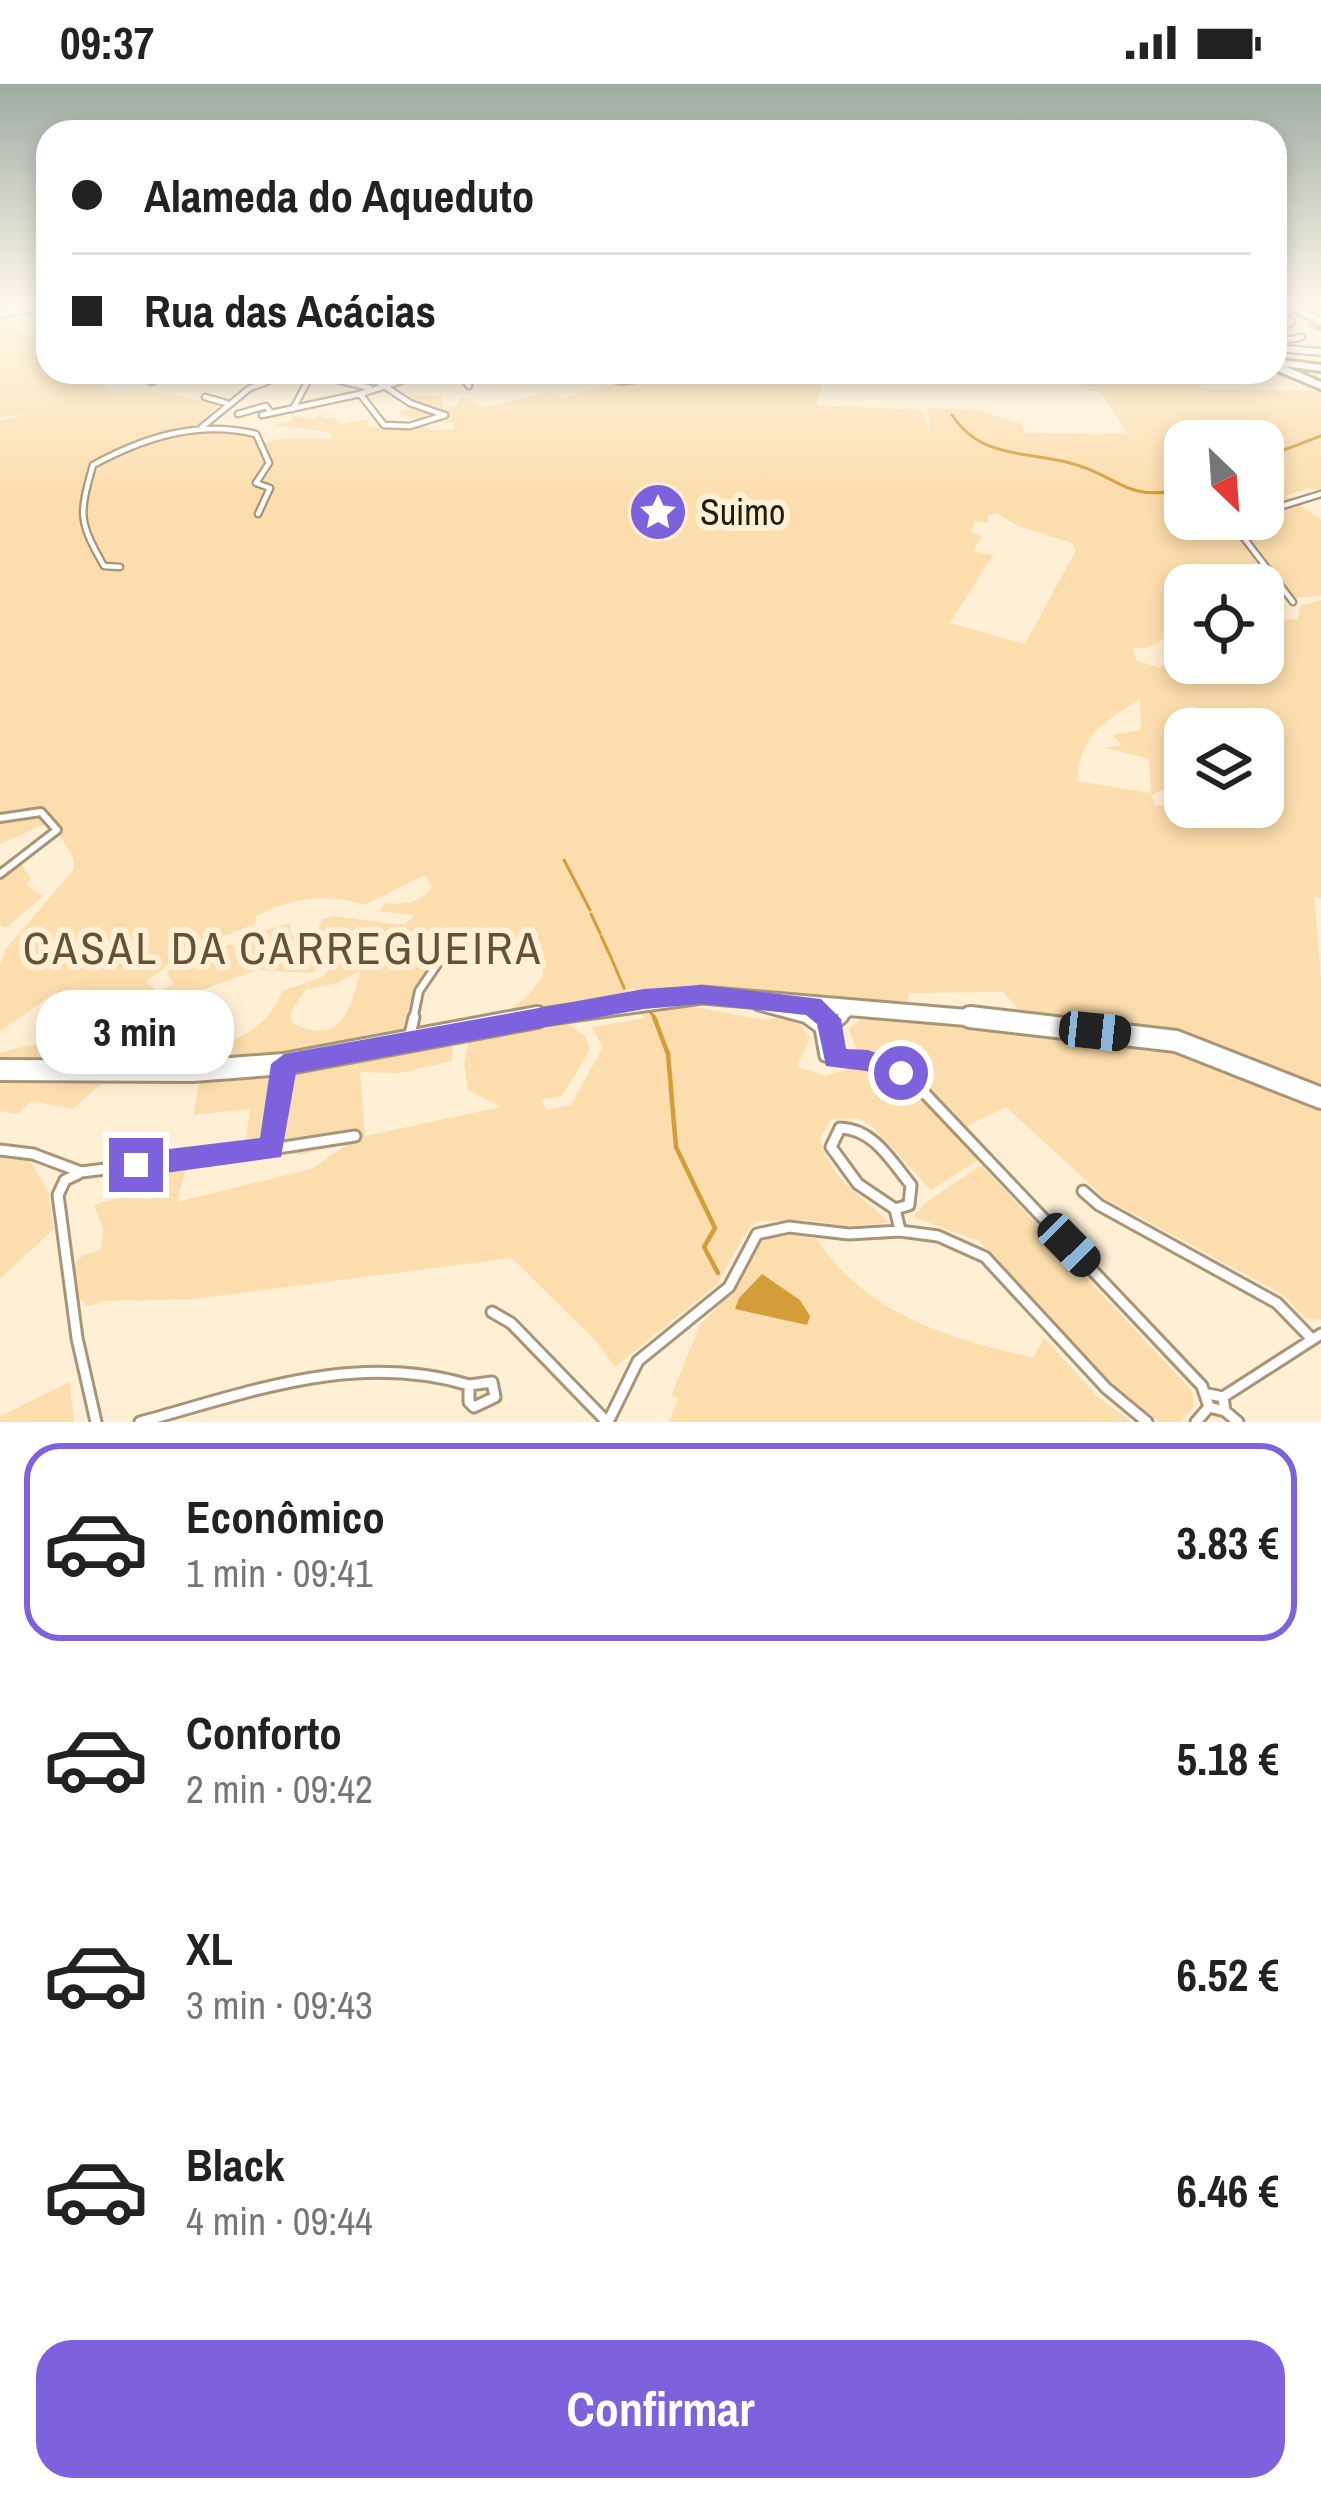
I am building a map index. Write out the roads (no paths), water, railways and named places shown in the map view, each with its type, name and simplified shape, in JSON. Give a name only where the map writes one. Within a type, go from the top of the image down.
[{"type":"highway","points":[[1289,368],[1321,385]]},
{"type":"highway","points":[[1317,368],[1306,375],[1321,385]]},
{"type":"main road","points":[[686,995],[822,1019],[873,1010],[1185,1042],[1321,1098]]},
{"type":"main road","points":[[0,1070],[180,1071],[284,1064],[552,1014],[686,995],[822,1019],[847,1014],[943,1015]]},
{"type":"street","points":[[200,429],[259,384]]},
{"type":"street","points":[[293,409],[306,384]]},
{"type":"street","points":[[355,384],[370,388]]},
{"type":"street","points":[[262,415],[360,394],[384,384],[410,403],[445,415],[410,426],[384,425],[360,394]]},
{"type":"street","points":[[206,398],[233,402]]},
{"type":"street","points":[[233,402],[239,415],[266,406],[271,413]]},
{"type":"street","points":[[120,567],[104,566],[80,519],[82,495],[92,467],[138,441],[200,429],[240,430],[257,436],[269,463],[256,486],[270,488],[258,514]]},
{"type":"street","points":[[1284,505],[1321,494]]},
{"type":"street","points":[[1245,540],[1293,602]]},
{"type":"street","points":[[0,818],[40,812],[57,830],[0,874]]},
{"type":"street","points":[[409,1042],[419,991],[438,963]]},
{"type":"street","points":[[822,1019],[825,1056],[880,1064],[916,1084],[1209,1400],[1238,1422]]},
{"type":"street","points":[[272,1149],[284,1064]]},
{"type":"street","points":[[854,1126],[866,1133],[911,1185],[909,1205],[895,1209],[878,1203],[848,1174],[832,1147],[840,1128],[854,1126]]},
{"type":"street","points":[[96,1422],[77,1338],[58,1196],[65,1180],[81,1172],[355,1136]]},
{"type":"street","points":[[0,1150],[33,1154],[81,1172]]},
{"type":"street","points":[[1083,1191],[1099,1205],[1277,1303],[1316,1336],[1223,1397],[1209,1400],[1196,1422]]},
{"type":"street","points":[[895,1209],[900,1231]]},
{"type":"street","points":[[492,1312],[511,1323],[608,1422],[638,1360],[729,1287],[757,1234],[789,1227],[938,1236],[985,1257],[1106,1388],[1147,1422]]},
{"type":"street","points":[[140,1422],[361,1368],[420,1369],[469,1385]]},
{"type":"street","points":[[1223,1397],[1226,1411]]},
{"type":"waterway","points":[[952,415],[990,446],[1087,468],[1135,490],[1164,492]]},
{"type":"waterway","points":[[1284,450],[1321,436]]},
{"type":"waterway","points":[[564,860],[590,910]]},
{"type":"waterway","points":[[591,914],[600,933]]},
{"type":"waterway","points":[[601,936],[609,953]]},
{"type":"waterway","points":[[610,955],[624,988]]},
{"type":"waterway","points":[[649,1010],[654,1017]]},
{"type":"waterway","points":[[654,1017],[668,1054],[676,1147],[715,1228],[704,1247],[718,1273]]},
{"type":"place","name":"Suimo","points":[[658,512]]},
{"type":"district","name":"CASAL DA CARREGUEIRA","points":[[283,947]]}]
